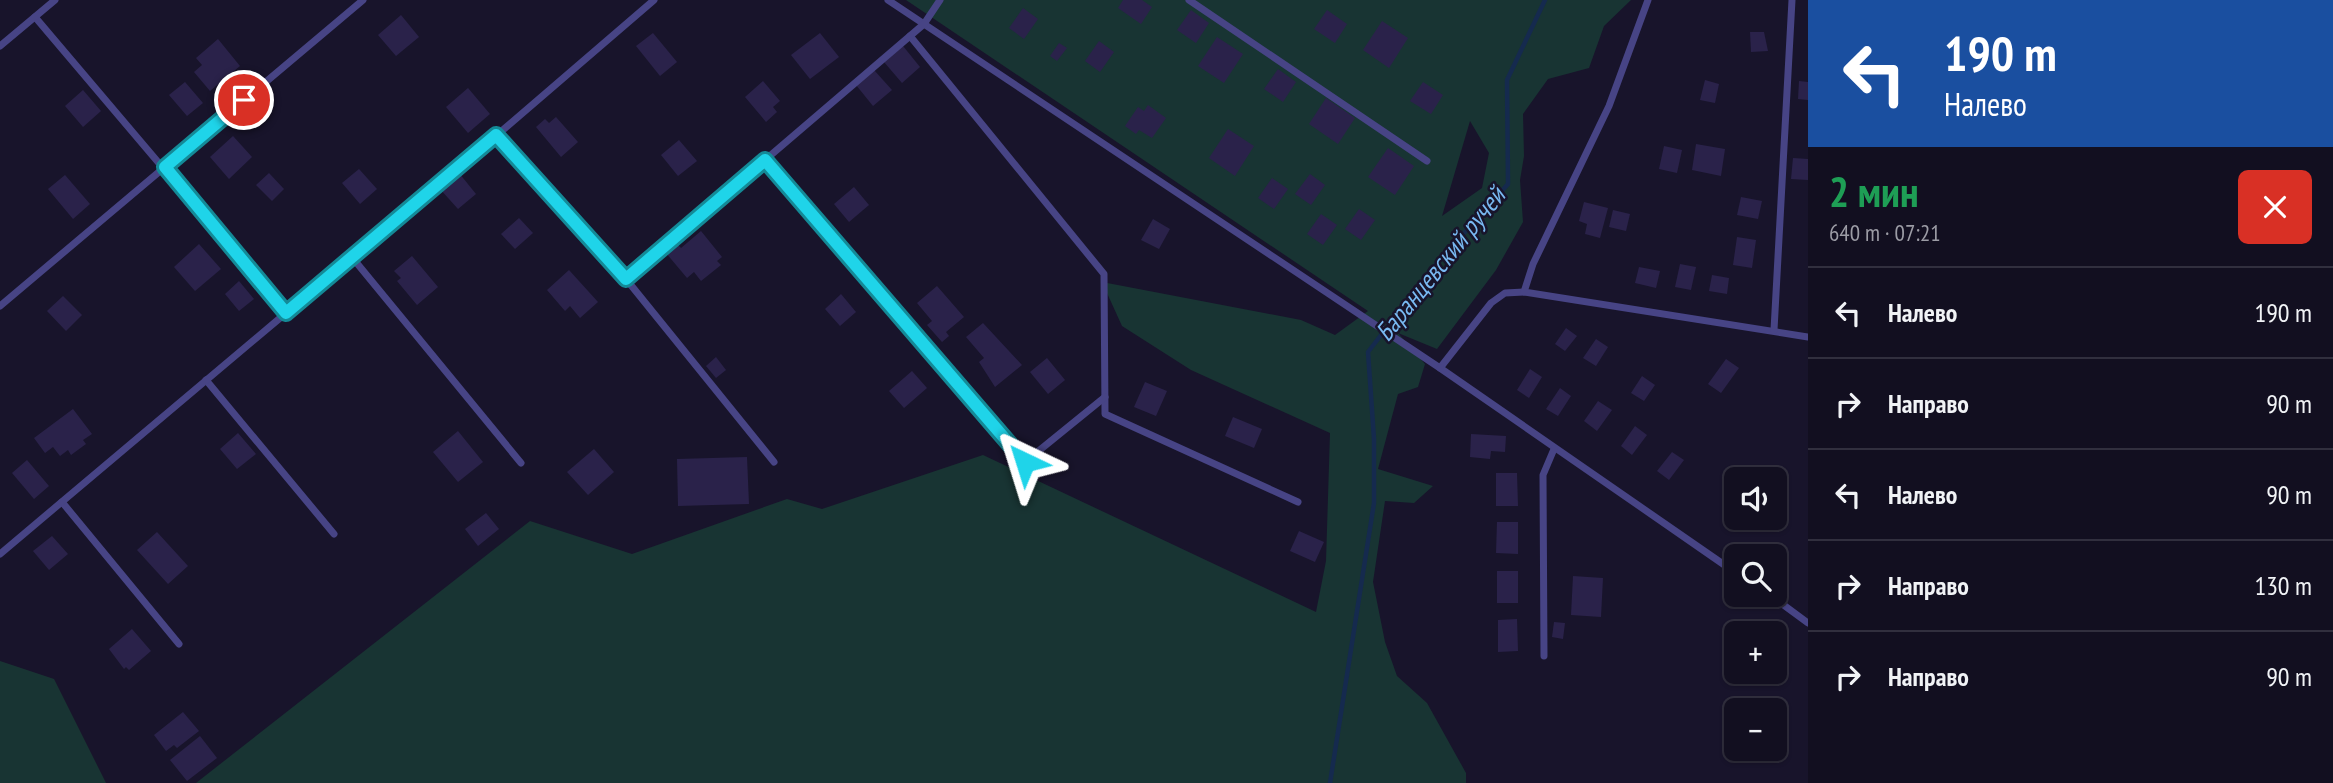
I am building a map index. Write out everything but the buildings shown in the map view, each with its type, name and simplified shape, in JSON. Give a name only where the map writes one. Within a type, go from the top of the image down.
[{"type":"lane","points":[[0,47],[55,0]]},
{"type":"lane","points":[[0,306],[363,0]]},
{"type":"lane","points":[[0,554],[654,0]]},
{"type":"lane","points":[[888,0],[1440,368],[1724,565]]},
{"type":"lane","points":[[626,279],[924,24],[940,0]]},
{"type":"lane","points":[[1189,0],[1427,161]]},
{"type":"lane","points":[[1524,292],[1533,264],[1609,106],[1648,0]]},
{"type":"lane","points":[[1774,330],[1792,0]]},
{"type":"lane","points":[[35,17],[165,167],[286,313]]},
{"type":"lane","points":[[910,36],[1104,274],[1105,414],[1298,502]]},
{"type":"lane","points":[[496,135],[626,279],[774,462]]},
{"type":"lane","points":[[765,160],[1025,462],[1105,397]]},
{"type":"lane","points":[[351,256],[521,463]]},
{"type":"lane","points":[[1440,368],[1491,303],[1506,293],[1524,292],[1774,330],[1808,338]]},
{"type":"lane","points":[[206,380],[334,534]]},
{"type":"lane","points":[[1544,656],[1544,475],[1554,449]]},
{"type":"lane","points":[[62,502],[179,643]]},
{"type":"lane","points":[[1786,607],[1808,623]]},
{"type":"green space","points":[[906,0],[1631,0],[1604,26],[1589,68],[1548,79],[1523,114],[1524,156],[1520,180],[1523,222],[1496,270],[1437,349],[1398,333],[1425,364],[1418,387],[1398,394],[1378,469],[1433,486],[1414,503],[1385,501],[1373,582],[1385,642],[1397,676],[1427,703],[1466,773],[1466,783],[196,783],[530,521],[632,554],[787,499],[822,509],[983,455],[1316,612],[1326,561],[1330,433],[1191,370],[1122,326],[1102,282],[1301,320],[1335,335],[1368,311]],"holes":[[[1470,121],[1489,153],[1482,188],[1442,216]]]},
{"type":"green space","points":[[0,661],[54,679],[106,783],[0,783]]},
{"type":"waterway","name":"Баранцевский ручей","points":[[1330,783],[1374,503],[1374,439],[1368,352],[1431,270],[1508,184],[1507,80],[1545,0]]},
{"type":"route","points":[[244,100],[165,167],[286,313],[496,135],[626,279],[765,160],[1025,462]]}]
